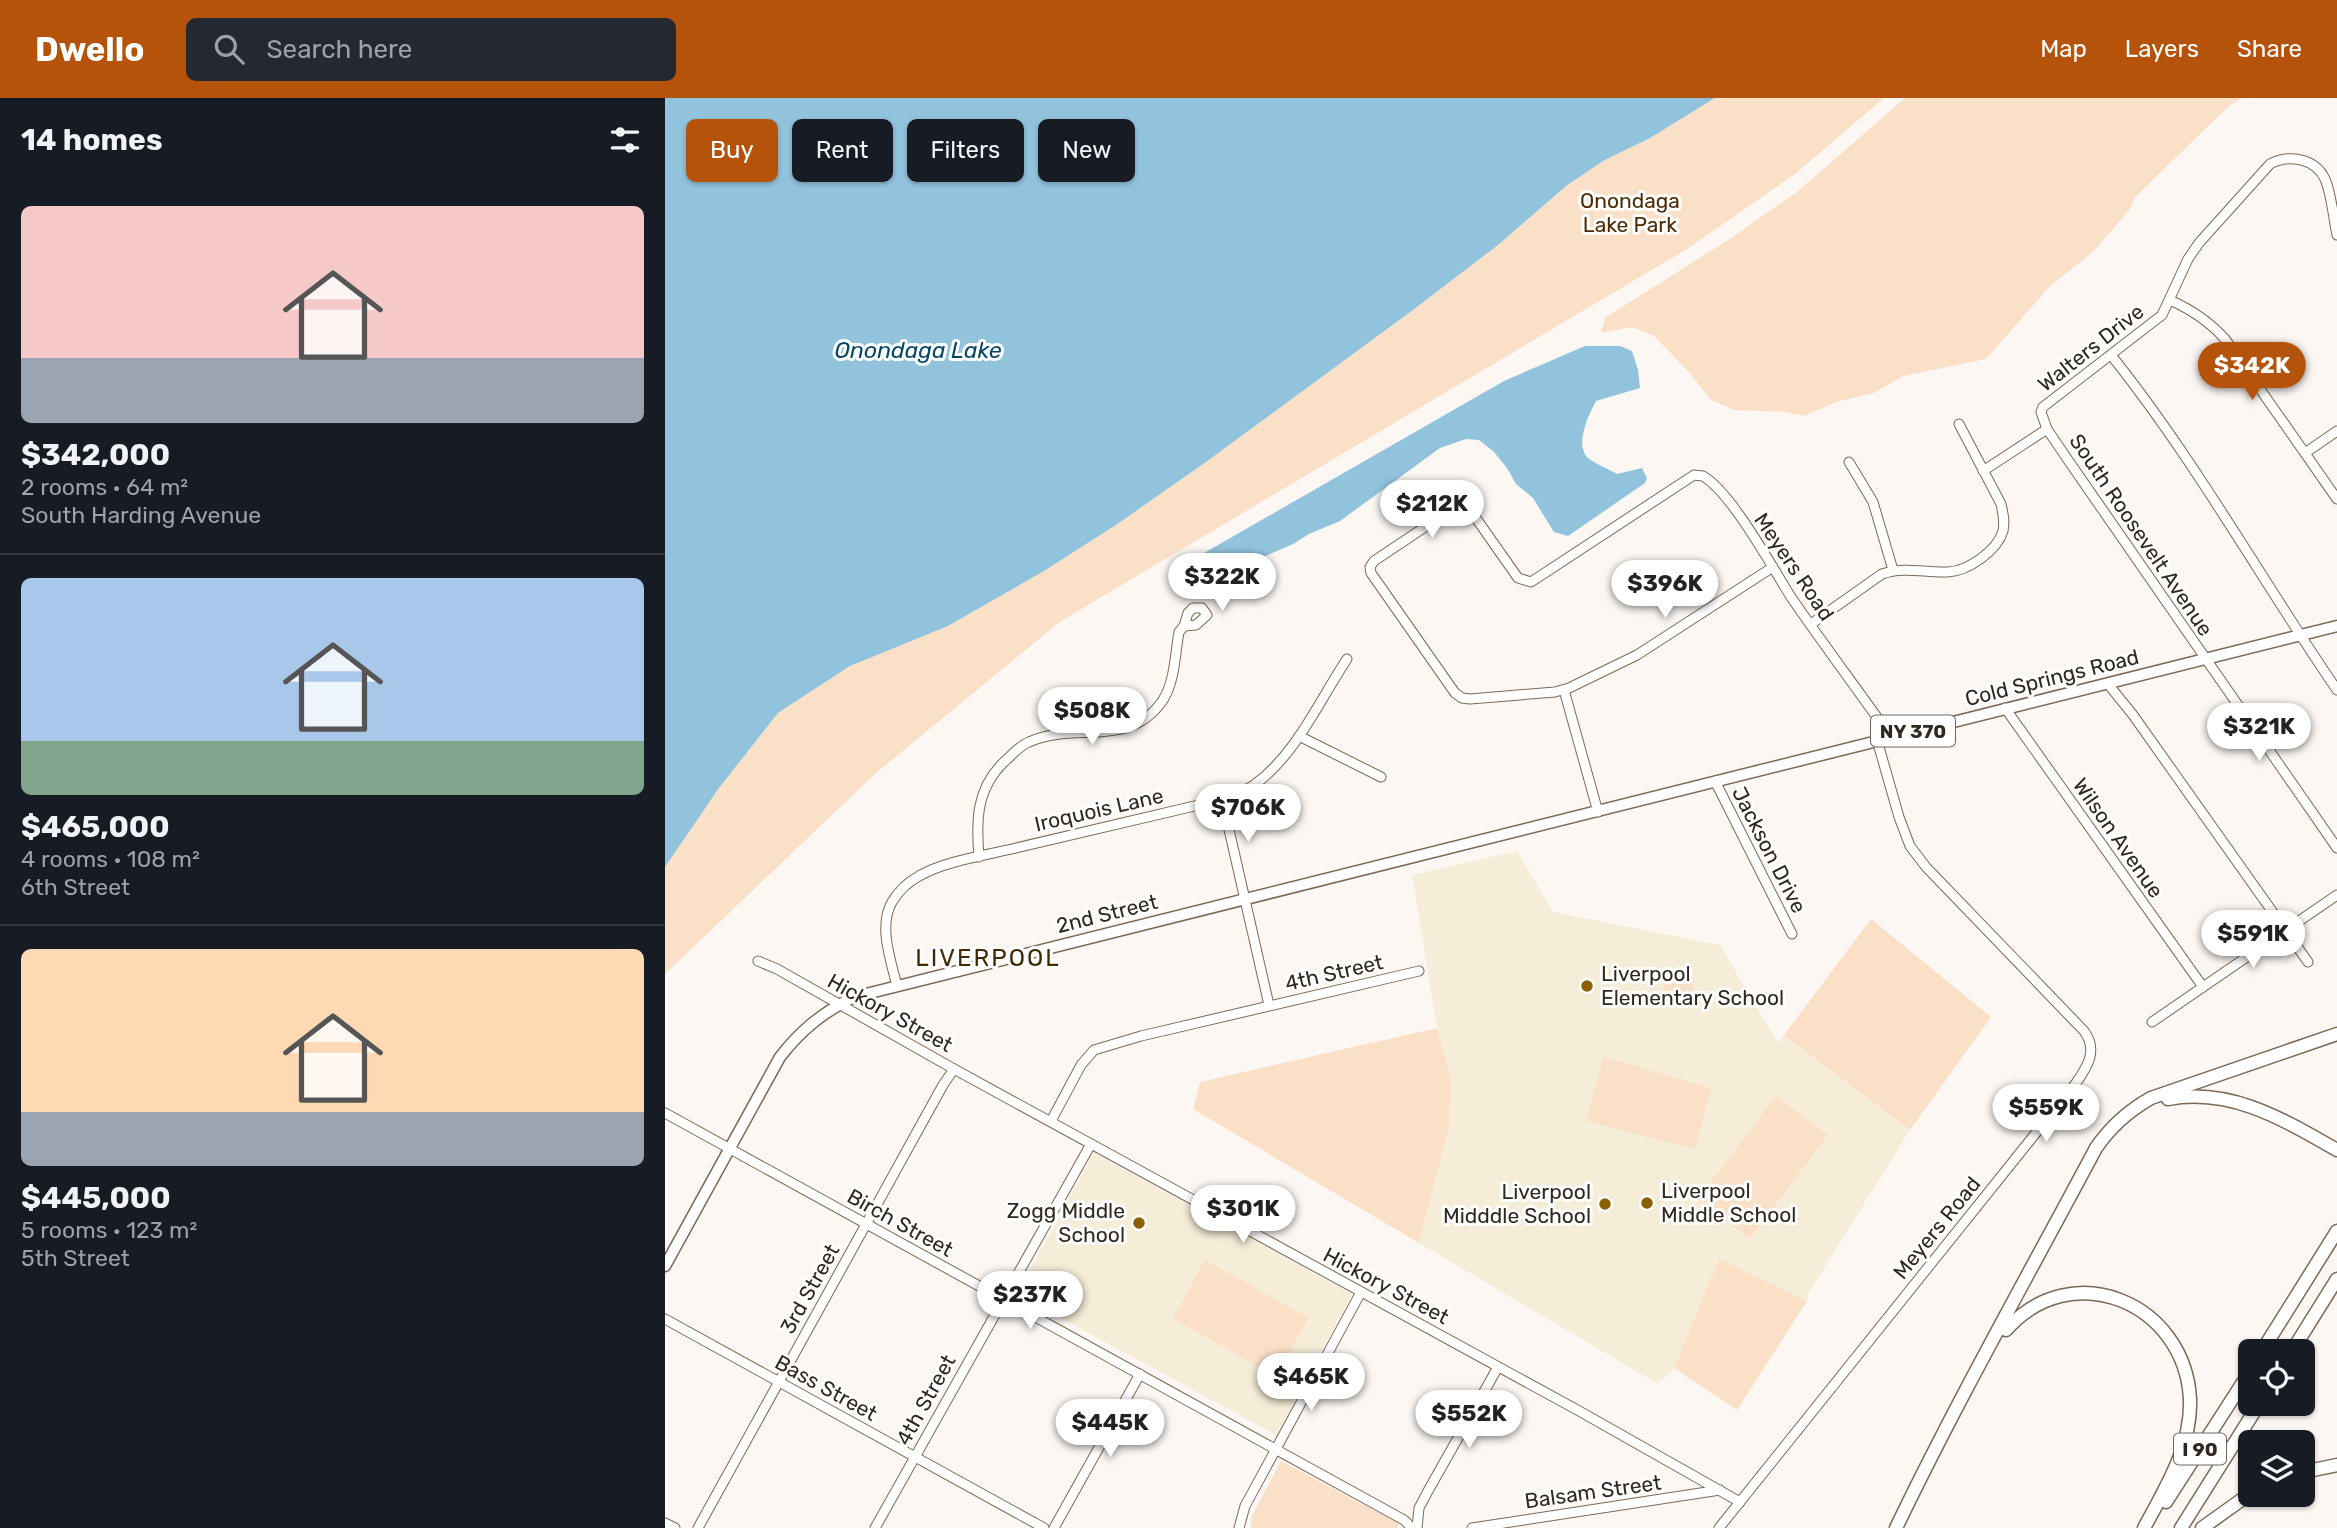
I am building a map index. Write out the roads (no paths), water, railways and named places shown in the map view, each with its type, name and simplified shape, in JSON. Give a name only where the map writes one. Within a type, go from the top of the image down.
[{"type":"highway","points":[[1896,1528],[1929,1460],[2096,1148],[2109,1129],[2129,1110],[2151,1098],[2337,1034]]},
{"type":"highway","points":[[2174,1091],[2218,1091],[2263,1104],[2337,1144]]},
{"type":"highway","points":[[1929,1460],[1965,1406],[2108,1140],[2120,1126],[2148,1106],[2169,1099],[2191,1096],[2229,1100],[2262,1110],[2288,1122],[2337,1150]]},
{"type":"highway","points":[[2270,1339],[2337,1231]]},
{"type":"highway","points":[[2300,1339],[2337,1279]]},
{"type":"highway","points":[[2006,1330],[2018,1316],[2032,1306],[2052,1297],[2090,1292],[2127,1302],[2144,1312],[2171,1340],[2181,1358],[2188,1382],[2189,1422],[2182,1451],[2171,1477],[2144,1528]]},
{"type":"highway","name":"I 90","points":[[2150,1528],[2238,1390]]},
{"type":"highway","name":"I 90","points":[[2181,1528],[2251,1416]]},
{"type":"highway","points":[[2315,1470],[2337,1465]]},
{"type":"highway","points":[[2202,1528],[2238,1502]]},
{"type":"main road","name":"Cold Springs Road","points":[[1491,839],[2337,626]]},
{"type":"main road","name":"2nd Street","points":[[665,1266],[780,1057],[815,1019],[838,1005],[866,993],[1491,839]]},
{"type":"street","name":"Walters Drive","points":[[2047,429],[2041,418],[2043,407],[2162,315],[2188,259],[2199,243],[2263,171],[2276,161],[2294,158],[2316,168],[2325,178],[2337,235]]},
{"type":"street","points":[[2170,300],[2194,311],[2212,324],[2225,339],[2337,499]]},
{"type":"street","points":[[2111,355],[2148,405],[2337,690]]},
{"type":"street","points":[[1811,624],[1882,574],[1893,570],[1957,571],[1969,566],[1997,543],[2003,533],[2005,517],[2001,504],[1959,424]]},
{"type":"street","points":[[1983,471],[2047,429]]},
{"type":"street","name":"South Roosevelt Avenue","points":[[2047,429],[2337,848]]},
{"type":"street","points":[[2305,453],[2337,431]]},
{"type":"street","points":[[1849,462],[1873,502],[1893,570]]},
{"type":"street","name":"Meyers Road","points":[[1564,690],[1462,698],[1455,694],[1371,573],[1370,567],[1374,561],[1443,514],[1461,506],[1473,514],[1518,578],[1531,582],[1694,475],[1703,475],[1721,492],[1891,737]]},
{"type":"street","points":[[1598,811],[1564,690],[1637,655],[1773,568]]},
{"type":"street","points":[[979,857],[977,824],[981,797],[997,769],[1019,747],[1029,742],[1049,736],[1123,730],[1136,725],[1151,714],[1163,700],[1170,685],[1178,632],[1184,626]]},
{"type":"street","name":"Iroquois Lane","points":[[897,986],[888,947],[886,922],[893,901],[903,888],[918,877],[979,857],[1237,794],[1257,783],[1278,763],[1299,736],[1347,659]]},
{"type":"street","points":[[2108,684],[2133,715],[2308,962]]},
{"type":"street","name":"Wilson Avenue","points":[[2005,709],[2203,987]]},
{"type":"street","points":[[1299,736],[1381,777]]},
{"type":"street","name":"Meyers Road","points":[[1719,1528],[2076,1083],[2087,1069],[2091,1058],[2092,1045],[2084,1031],[1926,867],[1910,846],[1877,740]]},
{"type":"street","name":"Jackson Drive","points":[[1715,781],[1791,934]]},
{"type":"street","points":[[1220,800],[1269,1006]]},
{"type":"street","points":[[2152,1022],[2337,895]]},
{"type":"street","name":"Hickory Street","points":[[758,961],[777,969],[1740,1502]]},
{"type":"street","name":"4th Street","points":[[1051,1121],[1081,1065],[1094,1050],[1141,1036],[1419,971]]},
{"type":"street","name":"3rd Street","points":[[698,1528],[954,1069]]},
{"type":"street","name":"Birch Street","points":[[665,1113],[1404,1520],[1412,1528]]},
{"type":"street","name":"4th Street","points":[[875,1528],[1091,1143]]},
{"type":"street","points":[[1239,1528],[1245,1506],[1361,1292]]},
{"type":"street","name":"Bass Street","points":[[665,1319],[1044,1528]]},
{"type":"street","points":[[1417,1528],[1419,1508],[1498,1367]]},
{"type":"street","points":[[1054,1528],[1140,1374]]},
{"type":"street","name":"Balsam Street","points":[[1472,1528],[1720,1490]]},
{"type":"street","points":[[665,1522],[675,1528]]},
{"type":"water","name":"Onondaga Lake","points":[[665,98],[1715,98],[1650,138],[1603,161],[1566,186],[1498,245],[1413,310],[1116,525],[1044,571],[948,626],[850,666],[778,713],[719,788],[665,867]]},
{"type":"water","points":[[1585,346],[1620,346],[1632,351],[1640,388],[1596,401],[1584,430],[1584,452],[1591,460],[1617,474],[1642,468],[1647,478],[1645,483],[1568,536],[1554,532],[1533,498],[1516,484],[1494,452],[1479,440],[1466,439],[1440,448],[1340,521],[1293,544],[1261,558],[1219,569],[1203,583],[1195,586],[1189,584],[1178,568],[1504,381]]},
{"type":"place","name":"Liverpool Elementary School","points":[[1587,986]]},
{"type":"place","name":"Liverpool Middle School","points":[[1647,1203]]},
{"type":"place","name":"Liverpool Midddle School","points":[[1605,1204]]},
{"type":"place","name":"Zogg Middle School","points":[[1139,1223]]},
{"type":"district","name":"LIVERPOOL","points":[[988,958]]},
{"type":"park label","name":"Onondaga Lake Park","points":[[1630,213]]}]
